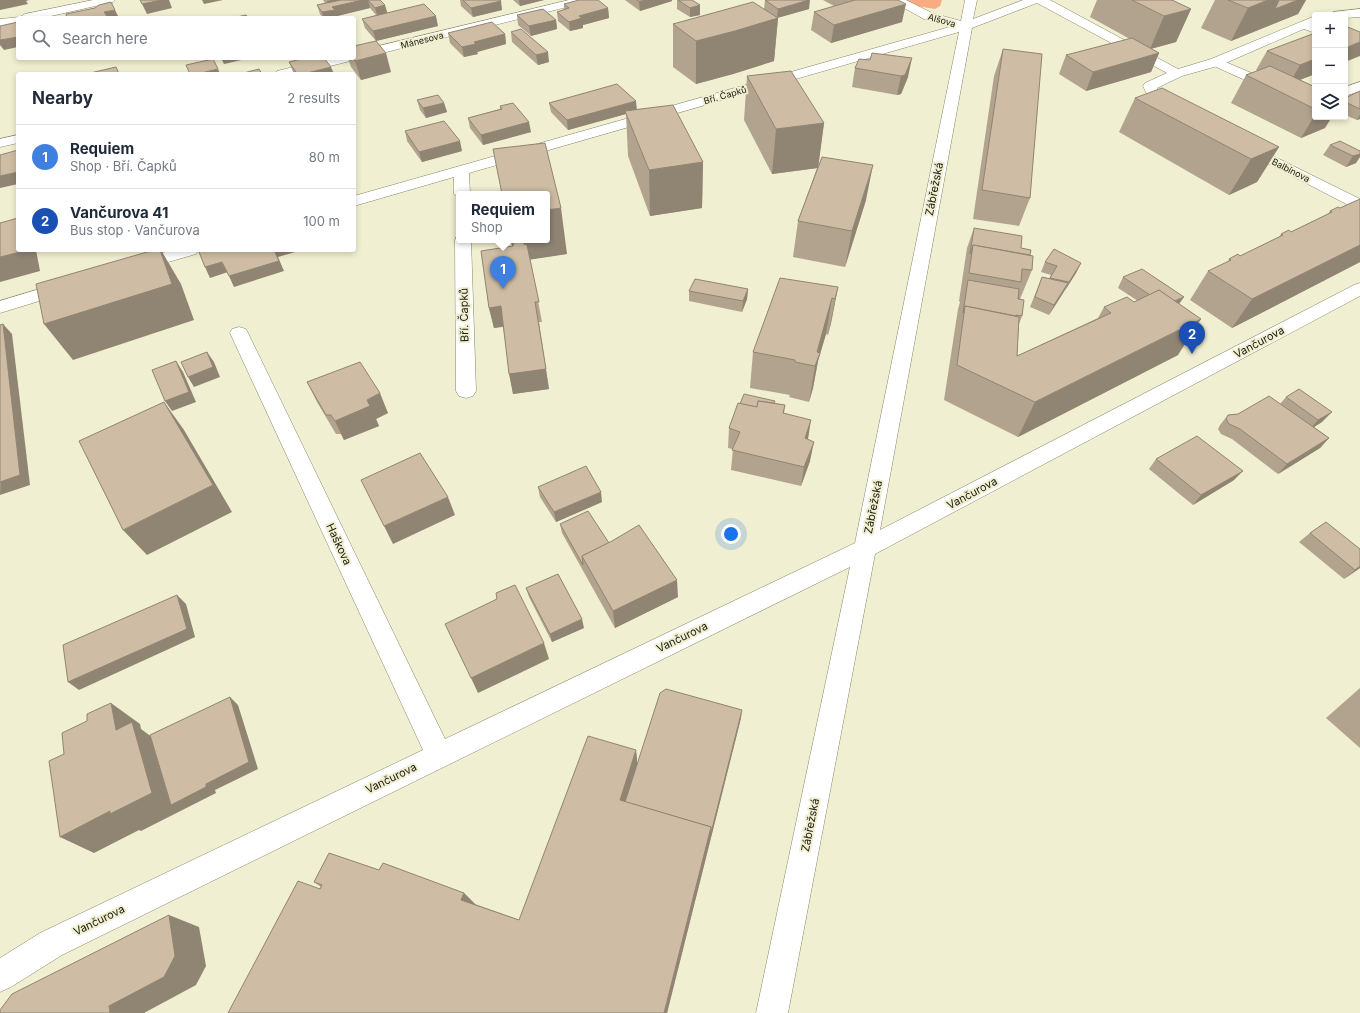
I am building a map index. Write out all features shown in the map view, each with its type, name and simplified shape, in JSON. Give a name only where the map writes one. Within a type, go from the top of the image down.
[{"type":"street","points":[[32,16],[83,2],[109,0]]},
{"type":"street","name":"Mánesova","points":[[356,56],[583,0]]},
{"type":"street","name":"Alšova","points":[[897,0],[928,16],[967,26]]},
{"type":"street","name":"Zábřežská","points":[[772,1013],[865,549],[971,0]]},
{"type":"street","name":"Bří. Čapků","points":[[356,201],[461,170],[967,26],[1034,0]]},
{"type":"street","points":[[1041,0],[1178,73]]},
{"type":"street","points":[[1348,14],[1360,13]]},
{"type":"street","points":[[0,23],[16,20]]},
{"type":"street","points":[[1185,115],[1157,101],[1150,86],[1178,73],[1216,62],[1311,25]]},
{"type":"street","points":[[290,72],[339,60]]},
{"type":"street","points":[[0,143],[16,139]]},
{"type":"street","name":"Balbínova","points":[[1234,140],[1360,205]]},
{"type":"street","points":[[461,170],[462,191]]},
{"type":"street","name":"Bří. Čapků","points":[[463,243],[466,391]]},
{"type":"street","points":[[122,270],[183,252]]},
{"type":"street","points":[[0,307],[84,282]]},
{"type":"street","name":"Vančurova","points":[[0,976],[50,944],[865,549],[1360,289]]},
{"type":"street","name":"Haškova","points":[[239,333],[439,755]]},
{"type":"lane","points":[[1216,62],[1270,87],[1298,94],[1312,94]]},
{"type":"lane","points":[[1348,91],[1360,86]]},
{"type":"shaded area","points":[[904,0],[942,0],[940,6],[935,9],[917,6]]},
{"type":"building","points":[[140,0],[162,0],[142,4]]},
{"type":"building","points":[[341,0],[363,0],[332,7],[335,10],[322,12],[317,5]]},
{"type":"building","points":[[368,0],[380,0],[385,5],[375,8]]},
{"type":"building","points":[[463,0],[500,0],[501,1],[471,8]]},
{"type":"building","points":[[579,0],[598,0],[608,8],[579,16],[582,18],[569,22],[557,12],[569,8],[564,4]]},
{"type":"building","points":[[678,0],[692,0],[700,5],[690,8]]},
{"type":"building","points":[[765,0],[809,0],[778,9]]},
{"type":"building","points":[[855,0],[898,0],[906,4],[834,25],[814,12]]},
{"type":"building","points":[[1132,0],[1172,0],[1191,9],[1164,16]]},
{"type":"building","points":[[1228,0],[1268,0],[1248,8]]},
{"type":"building","points":[[1279,0],[1298,0],[1275,9]]},
{"type":"building","points":[[111,2],[115,10],[104,12],[107,16],[66,16],[66,14],[95,8],[99,5]]},
{"type":"building","points":[[753,2],[778,18],[696,41],[673,24]]},
{"type":"building","points":[[424,4],[436,16],[373,31],[362,19]]},
{"type":"building","points":[[543,9],[556,20],[529,26],[517,15]]},
{"type":"building","points":[[16,22],[16,37],[0,40],[0,26]]},
{"type":"building","points":[[492,22],[505,34],[474,42],[476,44],[462,47],[448,33]]},
{"type":"building","points":[[1348,27],[1360,32],[1360,42],[1348,47]]},
{"type":"building","points":[[521,29],[548,52],[536,55],[511,32]]},
{"type":"building","points":[[1312,34],[1312,60],[1300,65],[1267,51]]},
{"type":"building","points":[[1132,38],[1159,53],[1093,72],[1066,55]]},
{"type":"building","points":[[376,41],[386,53],[355,61],[356,46]]},
{"type":"building","points":[[1003,49],[1042,54],[1030,198],[982,190]]},
{"type":"building","points":[[872,53],[912,58],[905,75],[901,76],[855,68],[859,59],[870,60]]},
{"type":"building","points":[[214,60],[218,69],[205,72],[189,72],[186,65]]},
{"type":"building","points":[[297,60],[326,60],[331,67],[311,72],[296,72],[289,62]]},
{"type":"building","points":[[1270,66],[1312,86],[1312,108],[1246,75]]},
{"type":"building","points":[[116,67],[118,72],[95,72]]},
{"type":"building","points":[[259,69],[261,72],[248,72]]},
{"type":"building","points":[[791,71],[824,123],[776,129],[747,76]]},
{"type":"building","points":[[617,84],[636,101],[567,120],[549,103]]},
{"type":"building","points":[[1162,88],[1279,147],[1251,159],[1135,98]]},
{"type":"building","points":[[1360,91],[1360,109],[1348,103],[1348,97]]},
{"type":"building","points":[[438,95],[444,103],[423,108],[417,100]]},
{"type":"building","points":[[513,103],[529,122],[481,135],[468,118],[502,109],[500,106]]},
{"type":"building","points":[[673,105],[703,162],[649,170],[625,111]]},
{"type":"building","points":[[444,121],[460,141],[419,152],[405,131]]},
{"type":"building","points":[[1340,141],[1360,151],[1360,154],[1353,156],[1330,145]]},
{"type":"building","points":[[545,143],[561,208],[550,210],[550,191],[501,191],[493,149]]},
{"type":"building","points":[[16,151],[16,172],[0,176],[0,155]]},
{"type":"building","points":[[822,157],[873,165],[852,231],[798,221]]},
{"type":"building","points":[[1360,199],[1360,245],[1252,299],[1208,271],[1231,260],[1229,259],[1238,254],[1240,256],[1283,235],[1281,234],[1289,230],[1291,232],[1332,212],[1330,211],[1338,207],[1340,208]]},
{"type":"building","points":[[16,219],[16,252],[20,252],[0,257],[0,223]]},
{"type":"building","points":[[974,228],[1022,236],[1021,248],[1031,250],[1030,255],[973,245],[970,254]]},
{"type":"building","points":[[514,243],[524,243],[527,245],[539,302],[535,302],[546,369],[509,374],[501,306],[489,308],[481,251],[513,246]]},
{"type":"building","points":[[973,245],[1033,256],[1032,270],[1022,269],[1021,282],[969,273]]},
{"type":"building","points":[[1054,249],[1081,263],[1069,282],[1050,278],[1057,266],[1045,262]]},
{"type":"building","points":[[147,252],[161,252],[172,284],[44,324],[36,284]]},
{"type":"building","points":[[199,252],[275,252],[279,261],[229,276],[222,262],[205,267]]},
{"type":"building","points":[[1142,269],[1184,297],[1174,301],[1159,290],[1150,295],[1123,277]]},
{"type":"building","points":[[1042,277],[1068,283],[1054,305],[1035,297]]},
{"type":"building","points":[[780,278],[838,287],[835,299],[832,298],[817,352],[820,353],[815,366],[795,362],[795,360],[753,352]]},
{"type":"building","points":[[695,279],[748,289],[743,301],[689,291]]},
{"type":"building","points":[[968,280],[1019,289],[1018,299],[1024,300],[1022,316],[965,306],[963,313]]},
{"type":"building","points":[[1159,290],[1201,319],[1035,402],[957,365],[965,306],[1019,317],[1017,356],[1111,313],[1104,307],[1127,297],[1134,302]]},
{"type":"building","points":[[3,324],[20,475],[0,482],[0,325]]},
{"type":"building","points":[[207,352],[213,367],[188,377],[181,362]]},
{"type":"building","points":[[176,361],[189,392],[165,401],[152,370]]},
{"type":"building","points":[[360,362],[380,393],[367,400],[370,406],[335,421],[331,415],[326,415],[307,382]]},
{"type":"building","points":[[1299,389],[1332,412],[1318,420],[1286,397]]},
{"type":"building","points":[[744,394],[775,401],[774,403],[758,401],[757,407],[740,404]]},
{"type":"building","points":[[1269,396],[1329,438],[1287,464],[1240,429],[1229,424],[1226,419],[1228,415],[1238,414]]},
{"type":"building","points":[[758,401],[785,405],[783,413],[811,420],[805,438],[814,442],[804,467],[732,450],[740,432],[729,428],[738,403],[757,407]]},
{"type":"building","points":[[164,402],[213,485],[123,530],[79,441]]},
{"type":"building","points":[[1197,436],[1243,471],[1201,495],[1156,459]]},
{"type":"building","points":[[420,453],[448,497],[384,526],[361,480]]},
{"type":"building","points":[[586,466],[601,492],[554,512],[538,487]]},
{"type":"building","points":[[588,511],[609,543],[582,556],[583,565],[560,524]]},
{"type":"building","points":[[1326,522],[1360,549],[1360,566],[1355,570],[1310,533]]},
{"type":"building","points":[[639,525],[677,580],[613,611],[582,556]]},
{"type":"building","points":[[558,574],[582,619],[550,634],[526,588]]},
{"type":"building","points":[[515,585],[544,643],[471,678],[445,624],[497,599],[496,593]]},
{"type":"building","points":[[177,595],[187,629],[68,682],[63,645]]},
{"type":"building","points":[[666,689],[742,710],[710,837],[711,827],[625,802],[660,693]]},
{"type":"building","points":[[230,697],[249,762],[206,784],[206,787],[171,805],[150,735]]},
{"type":"building","points":[[111,703],[116,730],[132,722],[152,793],[110,814],[110,811],[60,837],[49,761],[64,754],[62,733],[87,721],[87,714]]},
{"type":"building","points":[[588,736],[636,750],[620,800],[711,827],[664,1013],[228,1013],[298,881],[320,889],[322,885],[314,882],[329,853],[379,870],[383,863],[464,893],[461,900],[519,920]]},
{"type":"building","points":[[169,915],[175,956],[164,977],[109,1006],[110,1013],[0,1013],[0,1010],[12,994]]},
{"type":"place","name":"Requiem","points":[[503,289]]},
{"type":"place","name":"Vančurova 41","points":[[1192,354]]}]
